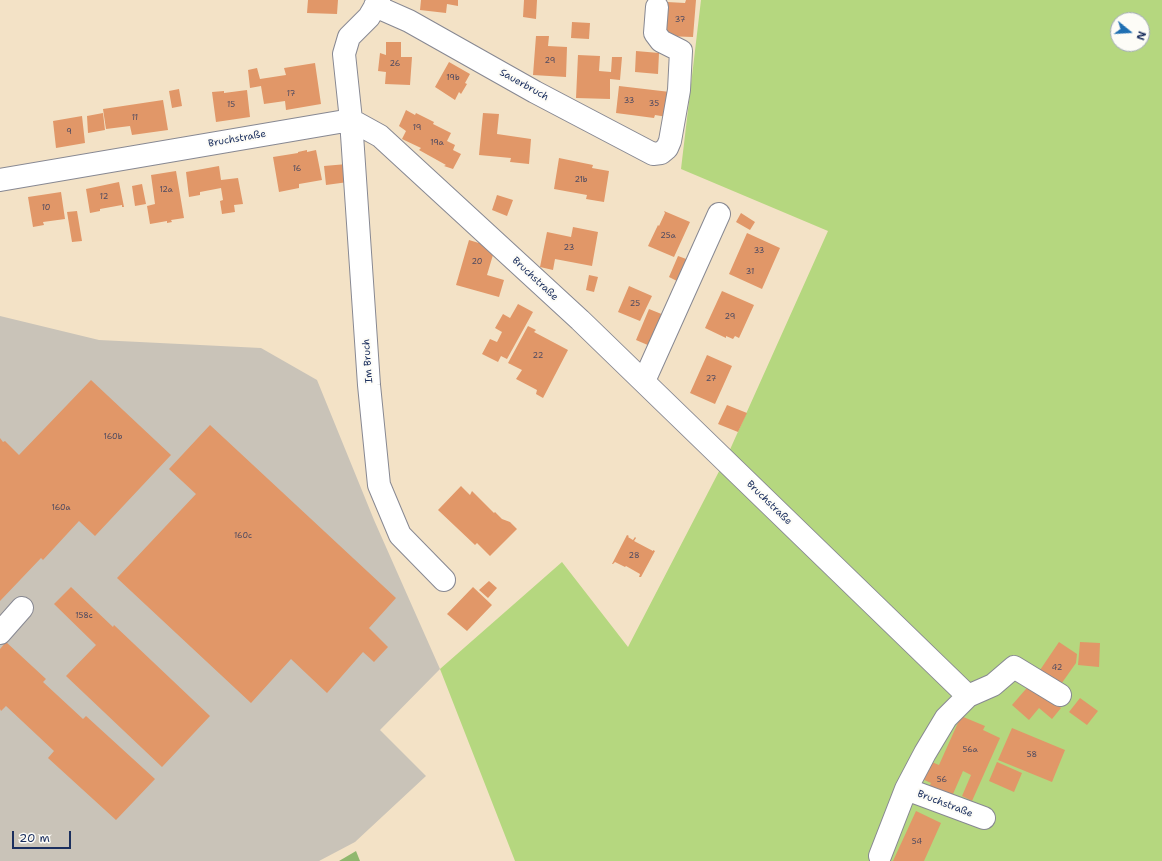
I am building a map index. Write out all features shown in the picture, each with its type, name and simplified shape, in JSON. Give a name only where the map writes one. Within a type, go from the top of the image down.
[{"type":"street","name":"Sauerbruch","points":[[351,120],[344,54],[349,37],[369,17],[377,3],[535,92],[653,154],[661,153],[670,141],[679,90],[681,51],[661,41],[655,33],[657,7]]},
{"type":"street","name":"Bruchstraße","points":[[0,180],[351,120],[380,136],[580,320],[968,696]]},
{"type":"street","name":"Im Bruch","points":[[351,120],[369,377],[379,484],[400,535],[444,580]]},
{"type":"street","points":[[644,381],[719,214]]},
{"type":"street","points":[[0,633],[22,608]]},
{"type":"street","name":"Bruchstraße","points":[[880,856],[906,789],[925,753],[946,718],[968,696],[993,685],[1014,667],[1060,695]]},
{"type":"street","name":"Bruchstraße","points":[[906,789],[984,818]]},
{"type":"shaded area","points":[[0,316],[99,340],[261,348],[317,380],[374,520],[440,669],[380,730],[426,776],[355,842],[319,861],[0,861]]},
{"type":"green space","points":[[701,0],[1162,0],[1162,861],[515,861],[440,669],[562,562],[628,647],[728,454],[828,231],[681,169]]},
{"type":"green space","points":[[356,851],[360,861],[339,861]]},
{"type":"building","points":[[308,0],[338,0],[337,14],[307,13]]},
{"type":"building","points":[[421,0],[458,0],[458,6],[447,4],[446,13],[420,10]]},
{"type":"building","points":[[524,0],[537,0],[536,19],[523,17]]},
{"type":"building","points":[[686,0],[696,0],[693,37],[664,36],[667,2],[685,3]]},
{"type":"building","points":[[572,22],[590,23],[589,39],[571,38]]},
{"type":"building","points":[[536,36],[549,36],[548,46],[567,47],[566,77],[533,75]]},
{"type":"building","points":[[386,42],[401,42],[401,57],[412,57],[410,85],[385,84],[386,72],[378,71],[380,53],[386,55]]},
{"type":"building","points":[[636,51],[659,53],[658,74],[635,72]]},
{"type":"building","points":[[578,55],[600,56],[599,71],[611,72],[612,57],[622,57],[620,80],[610,79],[610,99],[576,98]]},
{"type":"building","points":[[449,62],[470,74],[465,83],[467,84],[461,94],[459,92],[455,100],[435,87]]},
{"type":"building","points":[[315,63],[321,104],[286,110],[285,101],[264,104],[261,86],[250,88],[248,70],[257,68],[260,79],[286,75],[284,68]]},
{"type":"building","points":[[619,86],[670,92],[667,117],[655,115],[654,118],[616,113]]},
{"type":"building","points":[[179,89],[182,106],[172,108],[169,91]]},
{"type":"building","points":[[247,90],[250,117],[216,122],[212,92],[224,91],[224,93]]},
{"type":"building","points":[[163,100],[168,130],[132,135],[130,126],[106,129],[103,109]]},
{"type":"building","points":[[406,110],[434,122],[433,124],[451,133],[447,141],[455,145],[453,150],[461,154],[453,169],[444,166],[446,165],[419,150],[421,148],[402,139],[406,131],[399,126]]},
{"type":"building","points":[[103,113],[105,130],[88,133],[87,116]]},
{"type":"building","points":[[483,113],[499,114],[497,134],[531,139],[529,164],[510,162],[511,158],[479,155]]},
{"type":"building","points":[[82,116],[85,143],[56,148],[53,121]]},
{"type":"building","points":[[307,150],[307,152],[316,150],[322,180],[299,184],[299,188],[279,192],[273,157]]},
{"type":"building","points":[[559,158],[593,165],[592,168],[609,171],[604,202],[586,199],[587,195],[554,189]]},
{"type":"building","points":[[347,164],[348,182],[326,185],[324,166]]},
{"type":"building","points":[[219,166],[221,180],[238,178],[243,204],[234,205],[235,212],[222,214],[220,201],[223,200],[221,188],[200,192],[200,195],[189,197],[186,172]]},
{"type":"building","points":[[176,171],[184,218],[171,220],[172,222],[167,223],[167,221],[150,224],[147,206],[155,204],[151,175]]},
{"type":"building","points":[[119,182],[124,207],[122,207],[122,205],[100,209],[100,211],[90,213],[86,189]]},
{"type":"building","points":[[142,184],[146,204],[135,206],[132,186]]},
{"type":"building","points":[[61,192],[65,219],[43,222],[44,225],[33,227],[28,197]]},
{"type":"building","points":[[497,195],[513,200],[507,216],[492,210]]},
{"type":"building","points":[[77,211],[82,241],[72,242],[67,212]]},
{"type":"building","points":[[664,211],[690,222],[674,257],[648,246],[665,213]]},
{"type":"building","points":[[741,213],[755,222],[750,230],[736,222]]},
{"type":"building","points":[[573,227],[598,232],[592,266],[555,259],[553,270],[540,267],[547,232],[571,237]]},
{"type":"building","points":[[747,233],[780,248],[762,289],[729,274]]},
{"type":"building","points":[[469,240],[495,248],[487,275],[504,280],[499,297],[456,285]]},
{"type":"building","points":[[678,256],[689,260],[679,282],[669,277]]},
{"type":"building","points":[[589,275],[598,277],[594,292],[586,290]]},
{"type":"building","points":[[629,286],[652,296],[640,321],[618,312]]},
{"type":"building","points":[[722,291],[754,305],[739,338],[735,336],[733,339],[726,336],[726,338],[705,328]]},
{"type":"building","points":[[518,304],[533,312],[507,359],[501,356],[498,362],[482,354],[490,339],[497,342],[502,332],[495,328],[503,314],[510,318]]},
{"type":"building","points":[[649,309],[664,315],[650,346],[636,340]]},
{"type":"building","points":[[528,326],[536,330],[534,332],[568,350],[543,398],[536,394],[537,390],[516,379],[522,370],[508,363]]},
{"type":"building","points":[[707,355],[732,366],[715,404],[690,393]]},
{"type":"building","points":[[91,380],[171,455],[95,536],[79,521],[43,560],[41,558],[0,601],[0,438],[19,455]]},
{"type":"building","points":[[727,405],[747,413],[738,432],[718,424]]},
{"type":"building","points":[[210,425],[396,598],[369,628],[388,647],[374,662],[363,652],[327,693],[291,659],[251,703],[117,578],[196,494],[169,469]]},
{"type":"building","points":[[461,486],[470,495],[472,491],[494,513],[495,512],[502,519],[510,522],[517,529],[490,556],[477,543],[475,545],[438,510]]},
{"type":"building","points":[[627,535],[633,540],[635,537],[636,538],[634,541],[655,551],[641,577],[639,577],[640,574],[626,566],[625,567],[615,562],[612,564]]},
{"type":"building","points":[[489,581],[497,588],[488,598],[479,590]]},
{"type":"building","points":[[71,587],[113,627],[114,625],[210,716],[162,767],[66,676],[96,645],[54,604]]},
{"type":"building","points":[[473,587],[492,605],[467,631],[447,614]]},
{"type":"building","points":[[6,642],[46,679],[43,682],[83,719],[86,716],[155,779],[116,820],[48,758],[54,751],[6,706],[1,711],[0,649]]},
{"type":"building","points":[[1059,642],[1077,654],[1076,663],[1059,687],[1038,673]]},
{"type":"building","points":[[1080,642],[1100,643],[1099,667],[1078,665]]},
{"type":"building","points":[[1032,682],[1061,708],[1052,719],[1039,708],[1029,720],[1012,705]]},
{"type":"building","points":[[1080,698],[1098,711],[1087,725],[1069,712]]},
{"type":"building","points":[[961,716],[985,726],[983,730],[1000,738],[972,801],[962,796],[971,775],[963,771],[950,801],[927,791],[931,783],[920,778],[927,760],[939,765]]},
{"type":"building","points":[[1012,728],[1065,750],[1052,782],[998,760]]},
{"type":"building","points":[[997,762],[1022,773],[1014,792],[989,781]]},
{"type":"building","points":[[916,811],[941,823],[924,861],[893,861]]}]
